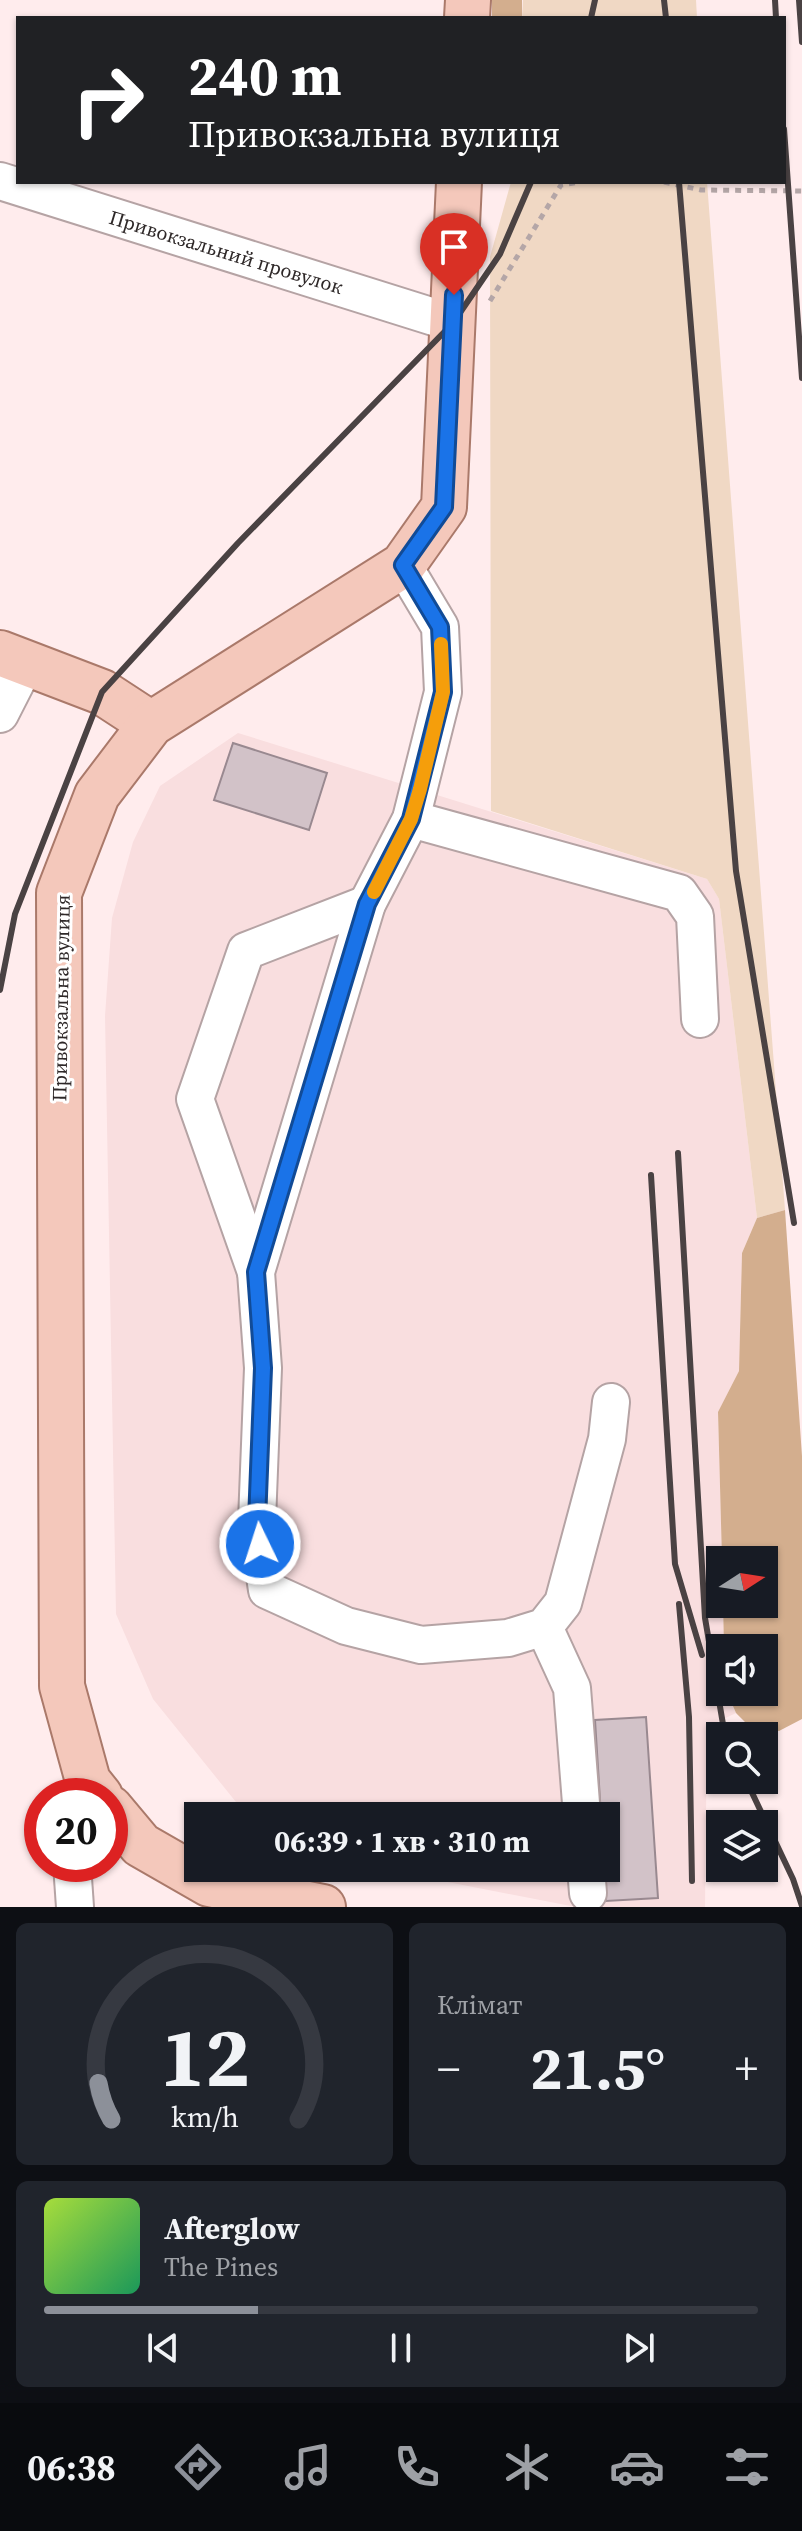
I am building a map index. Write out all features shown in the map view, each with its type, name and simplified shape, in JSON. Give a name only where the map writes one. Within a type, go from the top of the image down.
[{"type":"main road","name":"Привокзальна вулиця","points":[[91,1778],[62,1686],[59,893],[97,795],[151,724],[403,565],[444,507],[459,184]]},
{"type":"main road","points":[[13,658],[102,692],[151,724]]},
{"type":"main road","points":[[128,1831],[141,1845],[209,1884],[323,1907]]},
{"type":"street","name":"Привокзальний провулок","points":[[0,181],[452,330]]},
{"type":"street","points":[[256,1272],[367,904],[411,819],[443,692],[440,627],[403,565]]},
{"type":"street","points":[[0,714],[13,658]]},
{"type":"street","points":[[411,819],[679,893],[695,916],[700,1019]]},
{"type":"street","points":[[367,904],[246,951],[195,1099],[256,1272],[263,1368],[257,1521],[267,1590],[346,1626],[421,1645],[508,1638],[544,1627],[563,1603],[607,1439],[611,1402]]},
{"type":"street","points":[[544,1627],[572,1688],[581,1802]]},
{"type":"street","points":[[73,1882],[75,1907]]},
{"type":"path","points":[[452,330],[484,311],[561,185],[567,184]]},
{"type":"path","points":[[673,184],[701,190],[802,191]]},
{"type":"shaded area","points":[[492,0],[522,0],[522,16],[492,16]]},
{"type":"shaded area","points":[[523,0],[696,0],[697,16],[522,16]]},
{"type":"shaded area","points":[[510,184],[707,184],[785,1210],[757,1218],[719,899],[707,879],[491,811],[490,257]]},
{"type":"shaded area","points":[[238,733],[707,879],[719,899],[757,1218],[742,1253],[739,1371],[718,1413],[722,1546],[706,1546],[706,1618],[723,1618],[724,1634],[706,1634],[706,1706],[733,1706],[736,1713],[717,1722],[706,1722],[705,1907],[576,1907],[448,1882],[620,1882],[620,1802],[236,1802],[153,1699],[116,1614],[105,1016],[112,918],[133,842],[160,786]]},
{"type":"shaded area","points":[[785,1210],[802,1456],[802,1719],[779,1731],[778,1722],[745,1722],[733,1706],[778,1706],[778,1634],[724,1634],[723,1618],[778,1618],[778,1546],[722,1546],[718,1412],[739,1371],[742,1253],[757,1218]]},
{"type":"building","points":[[233,743],[327,773],[309,830],[214,800]]},
{"type":"building","points":[[646,1717],[658,1898],[606,1901],[605,1882],[620,1882],[620,1802],[600,1802],[595,1720]]},
{"type":"railway","points":[[591,16],[595,0]]},
{"type":"railway","points":[[664,0],[666,16]]},
{"type":"railway","points":[[775,0],[776,16]]},
{"type":"railway","points":[[799,0],[802,42]]},
{"type":"railway","points":[[786,157],[802,378]]},
{"type":"railway","points":[[0,990],[15,914],[102,692],[238,543],[453,323],[500,254],[530,184]]},
{"type":"railway","points":[[679,184],[736,871],[794,1223]]},
{"type":"railway","points":[[678,1153],[705,1618],[723,1722]]},
{"type":"railway","points":[[651,1175],[675,1564],[702,1655]]},
{"type":"railway","points":[[679,1604],[689,1717],[692,1881]]},
{"type":"railway","points":[[753,1794],[793,1879],[802,1906]]},
{"type":"slow traffic","points":[[374,892],[411,819],[420,789],[443,692],[441,644]]},
{"type":"route","points":[[260,1544],[257,1521],[263,1368],[256,1272],[367,904],[411,819],[443,692],[440,627],[403,565],[444,507],[454,295]]}]
